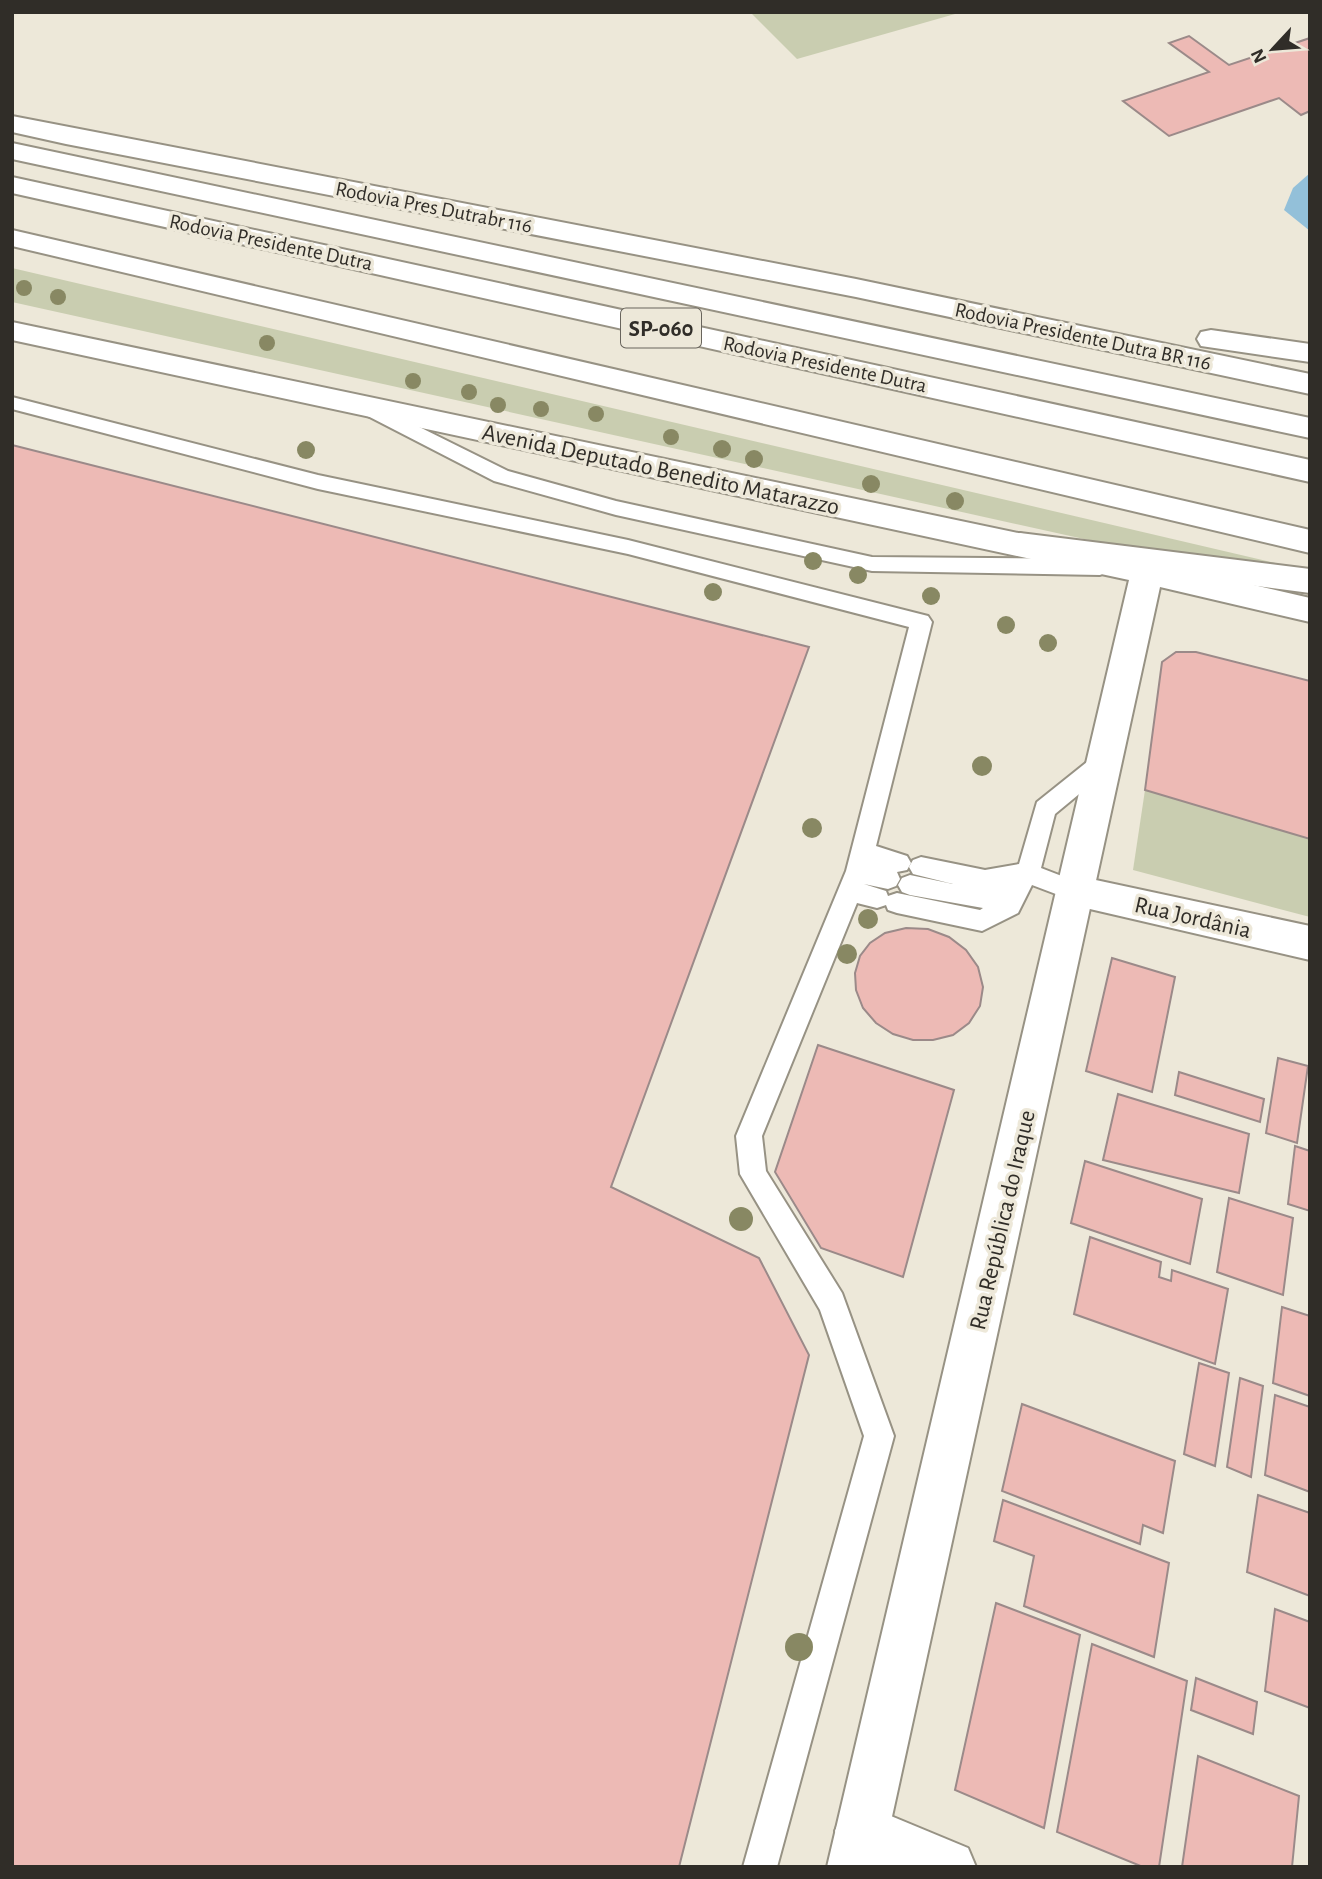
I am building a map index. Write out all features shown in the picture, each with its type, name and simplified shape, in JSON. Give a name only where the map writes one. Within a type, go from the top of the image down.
[{"type":"main road","name":"Rodovia Pres Dutrabr 116","points":[[12,124],[856,288]]},
{"type":"main road","name":"Rodovia Presidente Dutra","points":[[12,151],[1310,428]]},
{"type":"main road","name":"Rodovia Presidente Dutra","points":[[12,185],[1310,471]]},
{"type":"main road","points":[[12,238],[1310,542]]},
{"type":"main road","points":[[856,288],[1310,353]]},
{"type":"main road","name":"Rodovia Presidente Dutra BR 116","points":[[856,288],[1310,384]]},
{"type":"main road","name":"Avenida Deputado Benedito Matarazzo","points":[[15,333],[1020,545],[1310,610]]},
{"type":"main road","points":[[1020,545],[1310,581]]},
{"type":"main road","name":"Rua República do Iraque","points":[[858,1849],[1077,892],[1105,760],[1135,570]]},
{"type":"main road","name":"Rua Jordânia","points":[[1077,892],[1310,943]]},
{"type":"main road","points":[[858,1849],[949,1867]]},
{"type":"lane","points":[[12,403],[318,482],[628,547],[921,621],[885,879],[749,1136],[753,1174],[832,1303],[879,1436],[760,1867]]},
{"type":"lane","points":[[368,407],[501,476],[616,508],[872,565],[1135,570]]},
{"type":"lane","points":[[885,879],[982,921],[1009,906],[1033,861],[1045,809],[1105,760]]},
{"type":"lane","points":[[885,879],[985,880],[1027,873],[1077,892]]},
{"type":"green space","points":[[750,12],[962,12],[797,59]]},
{"type":"green space","points":[[12,268],[1310,571],[1265,579],[12,302]]},
{"type":"green space","points":[[1145,790],[1310,839],[1310,917],[1133,870]]},
{"type":"water","points":[[1310,173],[1310,231],[1284,210],[1293,188]]},
{"type":"building","points":[[1189,36],[1229,65],[1310,38],[1310,111],[1301,115],[1279,98],[1169,136],[1123,101],[1209,72],[1169,43]]},
{"type":"building","points":[[12,445],[809,647],[611,1187],[759,1258],[809,1355],[679,1867],[12,1867]]},
{"type":"building","points":[[1176,652],[1196,652],[1310,681],[1310,839],[1145,790],[1162,662]]},
{"type":"building","points":[[906,928],[928,929],[949,937],[966,950],[978,967],[983,987],[980,1006],[969,1023],[953,1035],[933,1040],[913,1040],[893,1034],[876,1023],[863,1008],[856,990],[855,973],[860,956],[870,943],[885,933]]},
{"type":"building","points":[[1112,958],[1175,977],[1152,1092],[1086,1071]]},
{"type":"building","points":[[818,1045],[954,1090],[903,1277],[821,1248],[775,1172]]},
{"type":"building","points":[[1278,1058],[1308,1066],[1297,1143],[1266,1133]]},
{"type":"building","points":[[1179,1072],[1264,1099],[1260,1122],[1175,1095]]},
{"type":"building","points":[[1118,1094],[1249,1134],[1239,1193],[1103,1160]]},
{"type":"building","points":[[1295,1146],[1310,1151],[1310,1211],[1288,1204]]},
{"type":"building","points":[[1085,1161],[1202,1199],[1190,1264],[1071,1223]]},
{"type":"building","points":[[1229,1198],[1293,1218],[1283,1295],[1217,1272]]},
{"type":"building","points":[[1090,1237],[1161,1262],[1159,1277],[1171,1281],[1172,1270],[1228,1289],[1215,1364],[1074,1314]]},
{"type":"building","points":[[1282,1307],[1310,1316],[1310,1396],[1273,1383]]},
{"type":"building","points":[[1199,1363],[1229,1373],[1215,1466],[1184,1454]]},
{"type":"building","points":[[1240,1378],[1263,1386],[1251,1477],[1227,1467]]},
{"type":"building","points":[[1275,1395],[1310,1407],[1310,1492],[1265,1475]]},
{"type":"building","points":[[1022,1404],[1175,1461],[1163,1533],[1143,1525],[1140,1544],[1002,1491]]},
{"type":"building","points":[[1258,1495],[1310,1513],[1310,1596],[1247,1572]]},
{"type":"building","points":[[1003,1500],[1169,1563],[1154,1657],[1024,1606],[1034,1556],[994,1541]]},
{"type":"building","points":[[996,1603],[1080,1635],[1044,1828],[955,1790]]},
{"type":"building","points":[[1275,1609],[1310,1622],[1310,1708],[1265,1691]]},
{"type":"building","points":[[1092,1644],[1187,1681],[1159,1867],[1143,1867],[1057,1832]]},
{"type":"building","points":[[1196,1678],[1257,1702],[1253,1734],[1191,1710]]},
{"type":"building","points":[[1198,1756],[1299,1796],[1292,1867],[1182,1867]]}]
